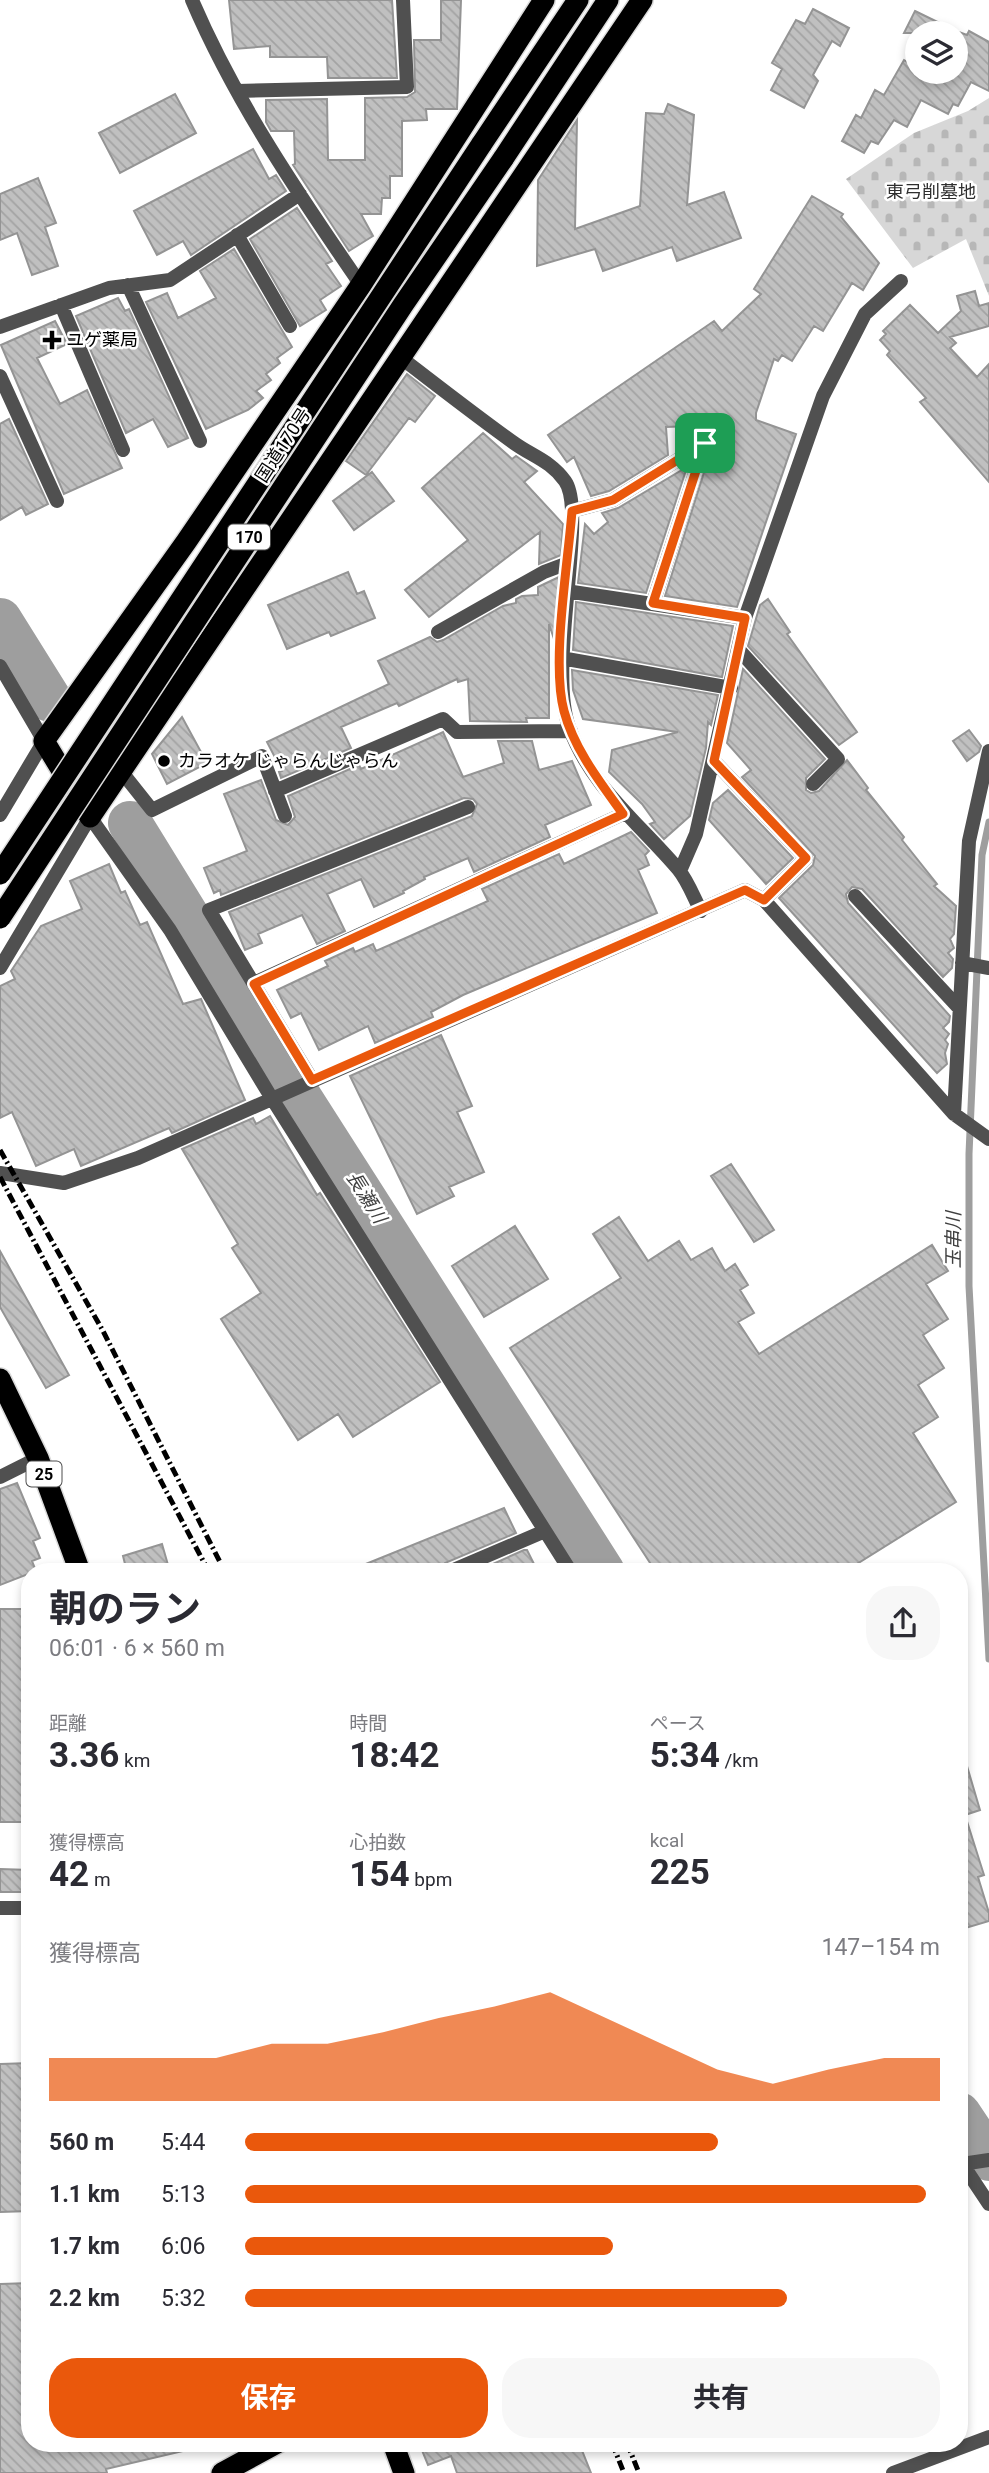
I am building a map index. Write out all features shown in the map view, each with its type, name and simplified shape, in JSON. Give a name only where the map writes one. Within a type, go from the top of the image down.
[{"type":"highway","points":[[544,0],[362,285],[186,542],[44,741],[90,817],[642,0]]},
{"type":"highway","name":"国道170号","points":[[0,874],[578,0]]},
{"type":"highway","name":"国道170号","points":[[0,918],[396,316],[608,0]]},
{"type":"highway","name":"25","points":[[0,1379],[38,1458],[77,1563]]},
{"type":"highway","points":[[222,2473],[260,2452]]},
{"type":"highway","points":[[396,2452],[404,2473]]},
{"type":"street","points":[[192,0],[210,42],[237,91],[300,194],[362,285]]},
{"type":"street","points":[[237,91],[407,87],[402,0]]},
{"type":"street","points":[[0,327],[109,288],[170,280],[300,194]]},
{"type":"street","points":[[237,235],[290,326]]},
{"type":"street","points":[[680,871],[696,834],[745,618],[823,396],[865,314],[901,281]]},
{"type":"street","points":[[128,285],[200,441]]},
{"type":"street","points":[[61,305],[123,450]]},
{"type":"street","points":[[400,357],[516,445],[546,460],[566,482],[572,511],[561,658],[563,709],[571,731],[593,772],[623,814],[680,871],[701,911]]},
{"type":"street","points":[[0,376],[57,501]]},
{"type":"street","points":[[572,511],[613,500],[705,443],[653,603]]},
{"type":"street","points":[[438,632],[544,572],[568,563]]},
{"type":"street","points":[[566,591],[745,618]]},
{"type":"street","points":[[739,650],[838,760],[813,785]]},
{"type":"street","points":[[561,658],[731,688]]},
{"type":"street","points":[[0,666],[44,741],[0,815]]},
{"type":"street","points":[[275,791],[443,719],[457,732],[571,731]]},
{"type":"street","points":[[954,1114],[969,841],[989,751]]},
{"type":"street","points":[[121,771],[152,810],[262,756],[285,816]]},
{"type":"street","points":[[714,761],[806,858],[764,900]]},
{"type":"street","points":[[312,1080],[209,910],[468,807]]},
{"type":"street","points":[[254,984],[623,814]]},
{"type":"street","points":[[0,968],[90,817],[170,930],[271,1097],[565,1563]]},
{"type":"street","points":[[0,1173],[64,1183],[138,1158],[745,890],[764,900],[954,1114],[989,1139]]},
{"type":"street","points":[[855,896],[960,1008]]},
{"type":"street","points":[[962,963],[989,968]]},
{"type":"street","points":[[0,1477],[38,1458]]},
{"type":"street","points":[[470,1563],[545,1531]]},
{"type":"street","points":[[0,1908],[21,1908]]},
{"type":"street","points":[[968,2161],[989,2160]]},
{"type":"street","points":[[968,2173],[989,2204]]},
{"type":"street","points":[[968,2445],[989,2437]]},
{"type":"street","points":[[892,2473],[949,2452]]},
{"type":"green space","name":"東弓削墓地","points":[[989,98],[989,296],[966,239],[913,268],[846,179],[914,133],[968,111]]},
{"type":"building","points":[[229,0],[392,0],[397,78],[328,78],[327,57],[270,57],[270,46],[234,49]]},
{"type":"building","points":[[441,0],[461,0],[457,109],[426,109],[427,120],[402,121],[402,176],[390,176],[390,198],[382,198],[381,214],[361,214],[373,236],[349,251],[293,165],[294,131],[271,131],[266,122],[266,100],[327,99],[328,160],[365,160],[365,98],[407,97],[415,92],[414,40],[441,40]]},
{"type":"building","points":[[813,9],[849,28],[840,46],[832,41],[813,75],[818,81],[804,108],[771,90],[782,69],[772,63],[796,20],[805,24]]},
{"type":"building","points":[[915,11],[936,21],[910,21]]},
{"type":"building","points":[[969,31],[989,42],[989,91],[971,82],[958,106],[953,104],[948,114],[921,100],[907,127],[894,120],[878,144],[871,141],[864,153],[842,141],[856,115],[861,118],[875,90],[884,95],[904,60],[905,84],[968,84]]},
{"type":"building","points":[[175,94],[196,133],[120,173],[99,133]]},
{"type":"building","points":[[668,104],[694,115],[687,205],[724,192],[741,238],[677,261],[672,247],[603,271],[595,249],[537,266],[538,180],[577,120],[575,229],[640,206],[646,113],[664,114]]},
{"type":"building","points":[[253,149],[269,179],[276,175],[286,191],[191,255],[183,241],[157,255],[134,211]]},
{"type":"building","points":[[38,178],[56,223],[45,227],[58,266],[32,275],[17,233],[0,240],[0,194]]},
{"type":"building","points":[[812,196],[843,214],[841,217],[879,263],[863,290],[852,283],[823,331],[814,326],[792,361],[782,355],[778,361],[774,359],[756,420],[796,434],[737,607],[665,596],[719,425],[666,427],[668,455],[609,491],[591,496],[574,457],[567,462],[548,435],[714,321],[722,331],[761,294],[754,289]]},
{"type":"building","points":[[297,208],[332,261],[326,264],[341,286],[320,300],[326,310],[300,326],[250,239]]},
{"type":"building","points":[[234,249],[292,347],[277,358],[280,363],[266,374],[271,380],[256,391],[263,398],[248,410],[206,429],[146,302],[167,293],[178,318],[216,298],[200,271]]},
{"type":"building","points":[[975,291],[979,306],[989,303],[989,326],[950,337],[956,343],[950,348],[977,377],[989,364],[989,482],[920,402],[926,398],[887,355],[890,351],[880,340],[886,334],[883,331],[910,305],[938,333],[961,311],[957,296]]},
{"type":"building","points":[[118,298],[125,311],[129,309],[188,438],[168,447],[153,419],[126,433],[76,316]]},
{"type":"building","points":[[55,321],[67,344],[37,358],[60,404],[87,390],[122,468],[64,494],[1,345]]},
{"type":"building","points":[[407,374],[435,396],[415,422],[409,418],[366,475],[346,461]]},
{"type":"building","points":[[9,419],[48,504],[26,515],[22,507],[0,520],[0,424]]},
{"type":"building","points":[[483,433],[512,459],[516,456],[537,471],[524,482],[563,524],[561,555],[539,564],[540,532],[429,617],[405,590],[468,540],[422,488]]},
{"type":"building","points":[[687,467],[646,593],[578,583],[585,524],[594,534],[608,522],[602,513],[618,508]]},
{"type":"building","points":[[372,472],[394,501],[354,530],[333,501]]},
{"type":"building","points":[[348,572],[357,594],[364,591],[375,618],[331,636],[329,632],[287,649],[268,605]]},
{"type":"building","points":[[559,577],[554,639],[549,624],[549,718],[526,718],[527,722],[470,721],[468,679],[458,682],[457,679],[399,706],[397,703],[341,727],[351,748],[281,778],[279,772],[282,771],[267,742],[389,684],[378,661],[430,637],[437,642],[443,640],[503,606],[516,603],[516,599],[522,596],[538,595],[538,587]]},
{"type":"building","points":[[768,599],[790,632],[787,634],[857,732],[839,745],[748,646],[760,605]]},
{"type":"building","points":[[576,602],[733,626],[722,677],[573,650]]},
{"type":"building","points":[[743,669],[825,759],[806,778],[806,790],[811,793],[819,791],[847,760],[868,788],[866,790],[904,837],[902,840],[937,884],[934,886],[956,906],[954,934],[950,939],[954,948],[948,953],[953,959],[952,968],[943,977],[862,889],[852,887],[846,894],[848,903],[950,1016],[949,1022],[943,1028],[949,1034],[945,1040],[948,1044],[945,1053],[947,1064],[937,1073],[779,898],[813,865],[815,856],[742,777],[751,770],[727,743]]},
{"type":"building","points":[[572,670],[718,695],[711,725],[708,722],[706,748],[690,816],[664,839],[650,824],[655,822],[642,804],[609,772],[612,750],[678,732],[583,719],[573,690]]},
{"type":"building","points":[[182,717],[207,763],[167,784],[152,754]]},
{"type":"building","points":[[969,730],[981,746],[979,752],[967,761],[953,741]]},
{"type":"building","points":[[443,732],[463,777],[504,763],[498,741],[532,741],[539,770],[572,761],[591,805],[545,825],[550,837],[474,872],[468,858],[424,877],[425,879],[403,891],[404,893],[374,907],[361,879],[327,894],[345,931],[317,944],[302,915],[258,934],[262,943],[245,950],[229,912],[472,816],[477,804],[473,799],[464,798],[221,895],[220,890],[214,893],[204,868],[247,851],[224,794],[261,780],[276,820],[288,825],[295,817],[288,796],[359,765],[361,769]]},
{"type":"building","points":[[728,790],[793,858],[766,884],[709,820],[713,803]]},
{"type":"building","points":[[631,832],[649,851],[645,855],[649,865],[638,870],[657,913],[463,995],[431,1012],[433,1017],[375,1043],[368,1026],[319,1050],[301,1013],[291,1018],[277,990],[328,966],[325,961],[353,948],[355,952],[373,944],[376,951],[488,901],[482,889],[559,854],[564,864]]},
{"type":"building","points":[[109,864],[121,893],[125,891],[140,925],[147,922],[183,1004],[201,999],[245,1100],[172,1133],[169,1128],[81,1166],[74,1149],[36,1166],[12,1112],[0,1118],[0,986],[15,979],[11,971],[41,926],[82,909],[70,881]]},
{"type":"building","points":[[441,1035],[472,1106],[457,1112],[484,1172],[449,1187],[454,1196],[417,1214],[350,1076]]},
{"type":"building","points":[[270,1116],[317,1195],[320,1193],[440,1382],[353,1437],[338,1414],[298,1440],[221,1319],[261,1293],[232,1248],[238,1244],[182,1149],[253,1118],[256,1124]]},
{"type":"building","points":[[731,1164],[774,1230],[754,1242],[711,1176]]},
{"type":"building","points":[[619,1217],[648,1261],[679,1241],[691,1260],[712,1248],[725,1271],[735,1264],[748,1285],[740,1290],[754,1313],[738,1322],[759,1354],[932,1245],[948,1271],[926,1284],[948,1319],[923,1335],[944,1368],[918,1385],[938,1417],[913,1433],[956,1502],[858,1563],[650,1563],[510,1348],[621,1278],[593,1234]]},
{"type":"building","points":[[515,1226],[548,1279],[484,1317],[452,1266]]},
{"type":"building","points":[[0,1251],[69,1375],[46,1388],[0,1307]]},
{"type":"building","points":[[17,1483],[40,1538],[33,1541],[40,1558],[33,1563],[21,1563],[21,1577],[0,1585],[0,1489]]},
{"type":"building","points":[[504,1508],[516,1533],[445,1563],[368,1563]]},
{"type":"building","points":[[162,1544],[167,1563],[125,1563],[123,1556]]},
{"type":"building","points":[[527,1550],[534,1563],[495,1563]]},
{"type":"building","points":[[0,1609],[21,1609],[21,1822],[0,1822]]},
{"type":"building","points":[[968,1770],[980,1810],[968,1814]]},
{"type":"building","points":[[968,1824],[984,1875],[978,1877],[989,1921],[968,1927]]},
{"type":"building","points":[[0,1869],[21,1870],[21,1892],[0,1892]]},
{"type":"building","points":[[21,2063],[21,2211],[0,2212],[0,2064]]},
{"type":"building","points":[[21,2283],[21,2452],[179,2452],[106,2469],[107,2473],[0,2473],[0,2284]]},
{"type":"building","points":[[423,2452],[583,2452],[591,2473],[457,2473],[451,2456],[428,2465]]},
{"type":"waterway","name":"長瀬川","points":[[0,620],[50,700]]},
{"type":"waterway","name":"玉串川","points":[[989,822],[982,855],[969,1154],[969,1286],[989,1659]]},
{"type":"waterway","name":"長瀬川","points":[[130,823],[281,1068],[597,1563]]},
{"type":"waterway","name":"長瀬川","points":[[968,2128],[989,2159]]},
{"type":"railway","points":[[0,1150],[103,1331],[220,1563]]},
{"type":"railway","points":[[0,1177],[204,1563]]},
{"type":"railway","points":[[616,2452],[624,2473]]},
{"type":"railway","points":[[631,2452],[639,2473]]},
{"type":"place","name":"ユゲ薬局","points":[[52,340]]},
{"type":"place","name":"カラオケ じゃらんじゃらん","points":[[164,761]]},
{"type":"route","points":[[705,443],[653,603],[745,618],[714,761],[806,858],[764,900],[745,890],[312,1080],[254,984],[623,814],[593,772],[571,731],[563,709],[562,639],[572,511],[613,500],[705,443]]}]
